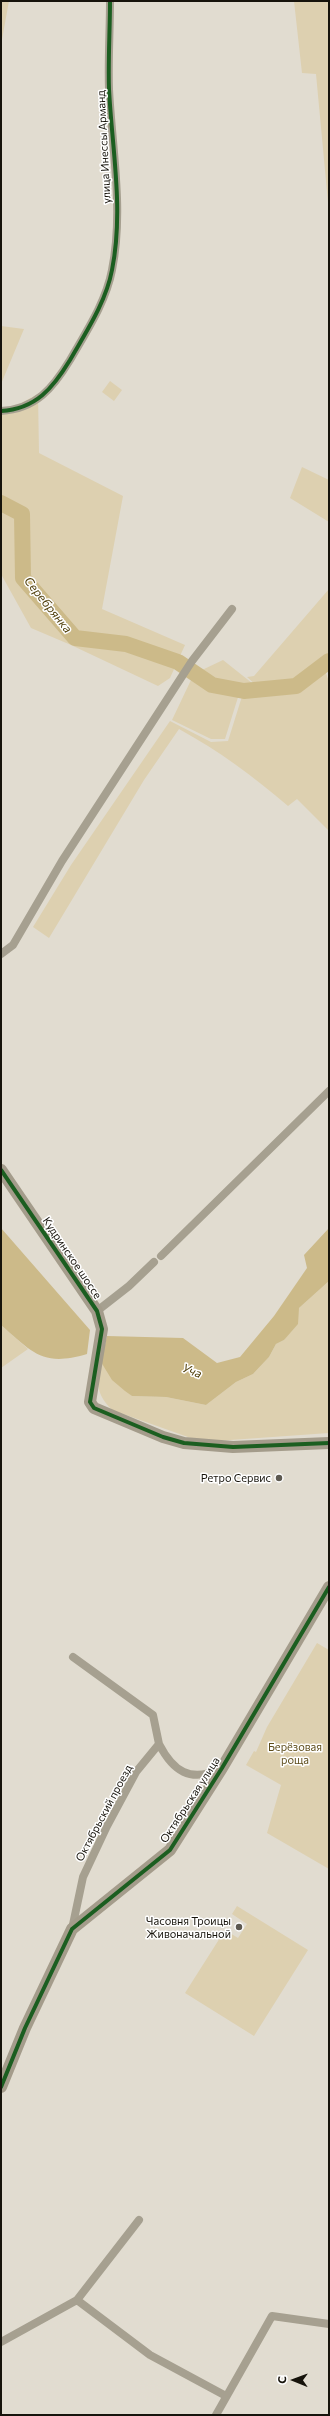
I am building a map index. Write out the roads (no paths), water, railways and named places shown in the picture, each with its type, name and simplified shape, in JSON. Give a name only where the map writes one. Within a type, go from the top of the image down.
[{"type":"street","name":"улица Инессы Арманд","points":[[1,411],[29,406],[46,394],[67,365],[100,304],[112,270],[117,186],[109,88],[110,1]]},
{"type":"street","points":[[1,954],[13,945],[62,861],[185,671],[232,609]]},
{"type":"street","points":[[160,1256],[329,1091]]},
{"type":"street","name":"Кудринское шоссе","points":[[1,1170],[97,1311],[102,1329],[90,1402],[94,1408],[162,1437],[206,1447],[329,1443]]},
{"type":"street","points":[[97,1311],[154,1262]]},
{"type":"street","name":"Октябрьская улица","points":[[1,2087],[25,2028],[72,1929],[170,1850],[222,1768],[329,1586]]},
{"type":"street","points":[[73,1657],[153,1716],[158,1744],[167,1760],[179,1770],[192,1775],[208,1775],[222,1768]]},
{"type":"street","name":"Октябрьский проезд","points":[[72,1929],[83,1877],[136,1772],[158,1744]]},
{"type":"street","points":[[1,2342],[77,2300],[139,2220]]},
{"type":"street","points":[[77,2300],[150,2355],[226,2396]]},
{"type":"street","points":[[216,2415],[272,2316],[329,2324]]},
{"type":"water","points":[[1,1228],[90,1330],[87,1354],[72,1358],[60,1359],[40,1355],[31,1350],[1,1325]]},
{"type":"water","name":"Уча","points":[[329,1228],[329,1281],[299,1308],[298,1324],[284,1340],[276,1344],[269,1357],[253,1374],[236,1382],[206,1405],[166,1397],[132,1396],[112,1380],[101,1362],[107,1336],[183,1338],[217,1363],[240,1357],[274,1316],[307,1268],[304,1255]]},
{"type":"waterway","name":"Серебрянка","points":[[1,503],[22,514],[23,578],[75,638],[126,644],[178,662],[212,685],[244,691],[296,686],[329,661]]},
{"type":"place","name":"Ретро Сервис","points":[[279,1478]]},
{"type":"place","name":"Часовня Троицы Живоначальной","points":[[239,1927]]},
{"type":"park label","name":"Берёзовая роща","points":[[295,1753]]}]
